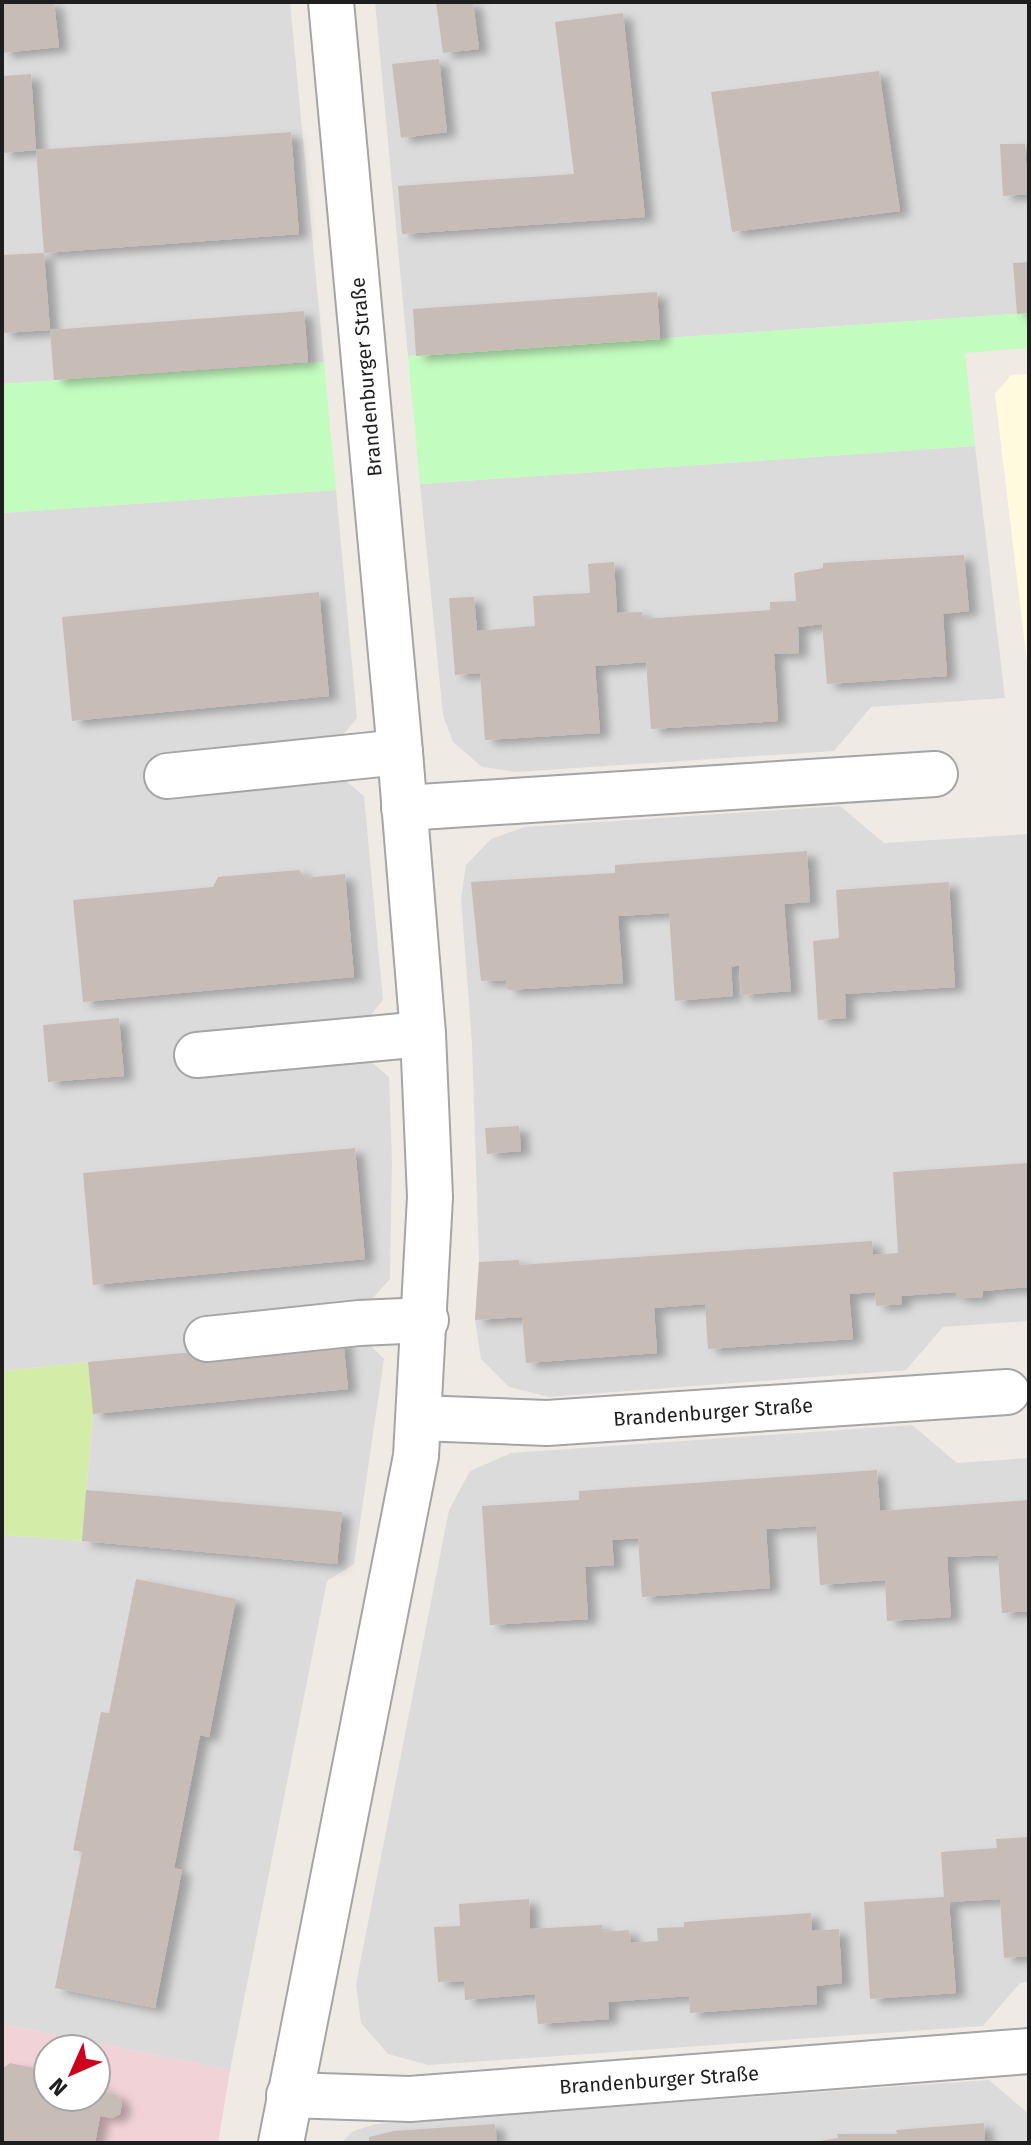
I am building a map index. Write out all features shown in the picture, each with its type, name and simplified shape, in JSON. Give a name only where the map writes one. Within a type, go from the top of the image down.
[{"type":"street","name":"Brandenburger Straße","points":[[281,2143],[401,1541],[419,1418],[430,1197],[423,1034],[400,752],[331,2]]},
{"type":"street","points":[[167,776],[400,752]]},
{"type":"street","points":[[404,808],[935,774]]},
{"type":"street","points":[[197,1055],[423,1034]]},
{"type":"street","points":[[207,1339],[359,1323],[426,1320]]},
{"type":"street","name":"Brandenburger Straße","points":[[419,1418],[547,1423],[1007,1392]]},
{"type":"street","name":"Brandenburger Straße","points":[[289,2095],[410,2099],[1029,2051]]},
{"type":"shaded area","points":[[2,2],[290,2],[324,362],[2,384]]},
{"type":"shaded area","points":[[375,2],[1029,2],[1029,313],[408,356]]},
{"type":"shaded area","points":[[1029,374],[1029,679],[995,394],[1011,375]]},
{"type":"shaded area","points":[[975,446],[1005,698],[871,707],[834,751],[516,772],[482,767],[453,742],[443,715],[420,484]]},
{"type":"shaded area","points":[[336,490],[357,718],[333,747],[335,772],[364,796],[383,1000],[360,1028],[362,1054],[389,1077],[392,1160],[390,1279],[362,1310],[360,1335],[384,1359],[354,1564],[327,1581],[230,2070],[112,2046],[112,2033],[47,2033],[2,2024],[2,1535],[82,1541],[93,1414],[88,1362],[2,1371],[2,513]]},
{"type":"shaded area","points":[[840,806],[884,843],[1029,834],[1029,1321],[943,1327],[906,1370],[549,1397],[509,1387],[481,1359],[475,1320],[479,1262],[472,1044],[461,898],[466,865],[491,839],[525,827]]},
{"type":"shaded area","points":[[912,1425],[957,1463],[1029,1458],[1029,1982],[1020,1983],[983,2026],[428,2065],[388,2054],[361,2023],[356,1984],[449,1510],[470,1471],[511,1453]]},
{"type":"shaded area","points":[[2,2024],[47,2033],[32,2033],[32,2113],[112,2113],[112,2046],[230,2070],[218,2143],[2,2143]]},
{"type":"shaded area","points":[[989,2080],[1029,2114],[1029,2143],[341,2143],[353,2131],[376,2124]]},
{"type":"green space","points":[[1029,313],[1029,348],[965,353],[975,446],[420,484],[408,356]]},
{"type":"green space","points":[[324,362],[336,490],[2,513],[2,384]]},
{"type":"green space","points":[[88,1362],[93,1414],[82,1541],[2,1535],[2,1371]]},
{"type":"building","points":[[2,2],[54,2],[59,47],[2,53]]},
{"type":"building","points":[[436,2],[473,2],[479,49],[443,53]]},
{"type":"building","points":[[623,13],[645,217],[402,234],[398,186],[574,174],[555,22]]},
{"type":"building","points":[[439,59],[447,132],[401,138],[392,64]]},
{"type":"building","points":[[879,71],[900,211],[732,232],[711,92]]},
{"type":"building","points":[[31,74],[36,150],[2,153],[2,76]]},
{"type":"building","points":[[291,132],[299,234],[44,253],[36,150]]},
{"type":"building","points":[[1000,144],[1025,144],[1028,194],[1003,196]]},
{"type":"building","points":[[44,253],[50,330],[2,333],[2,255]]},
{"type":"building","points":[[1029,262],[1029,313],[1017,314],[1013,263]]},
{"type":"building","points":[[657,292],[660,339],[416,356],[413,309]]},
{"type":"building","points":[[304,311],[308,362],[54,380],[50,330]]},
{"type":"building","points":[[964,555],[969,611],[943,614],[947,676],[827,684],[822,624],[798,627],[799,653],[774,654],[778,721],[651,729],[646,662],[595,666],[600,733],[485,740],[480,673],[455,675],[449,598],[474,597],[477,631],[535,626],[533,596],[590,593],[588,564],[614,562],[617,613],[642,612],[643,619],[770,610],[770,602],[796,601],[794,573],[823,568],[823,563]]},
{"type":"building","points":[[319,592],[329,696],[72,721],[62,617]]},
{"type":"building","points":[[807,851],[810,902],[784,904],[791,991],[741,995],[739,965],[731,967],[733,996],[675,1001],[669,913],[618,916],[623,983],[508,990],[506,980],[481,981],[471,882],[615,873],[615,865]]},
{"type":"building","points":[[299,870],[305,878],[345,874],[354,977],[83,1002],[73,900],[213,887],[218,877]]},
{"type":"building","points":[[949,882],[955,987],[845,994],[846,1018],[818,1020],[813,941],[839,938],[836,890]]},
{"type":"building","points":[[119,1018],[124,1076],[48,1082],[43,1025]]},
{"type":"building","points":[[519,1126],[521,1151],[487,1154],[485,1128]]},
{"type":"building","points":[[355,1148],[365,1259],[93,1285],[83,1173]]},
{"type":"building","points":[[1029,1163],[1029,1287],[983,1291],[983,1297],[957,1298],[956,1292],[901,1296],[902,1304],[876,1306],[875,1292],[849,1294],[853,1339],[708,1349],[705,1304],[654,1308],[657,1353],[526,1363],[522,1317],[475,1320],[479,1262],[519,1260],[519,1265],[872,1241],[873,1255],[898,1253],[893,1172]]},
{"type":"building","points":[[343,1338],[348,1389],[93,1414],[88,1362]]},
{"type":"building","points":[[877,1470],[880,1511],[1029,1500],[1029,1611],[1002,1613],[998,1555],[947,1557],[951,1617],[887,1621],[885,1580],[820,1585],[816,1526],[766,1529],[770,1588],[642,1597],[638,1538],[612,1540],[614,1565],[585,1567],[588,1619],[490,1625],[482,1506],[579,1500],[579,1491]]},
{"type":"building","points":[[86,1490],[342,1512],[337,1564],[82,1541]]},
{"type":"building","points":[[136,1579],[236,1599],[209,1737],[200,1735],[174,1868],[182,1870],[155,2008],[55,1988],[82,1852],[73,1850],[101,1712],[109,1713]]},
{"type":"building","points":[[1029,1837],[1029,1956],[1004,1958],[1000,1899],[949,1902],[956,1993],[870,1999],[864,1902],[944,1897],[941,1852],[997,1848],[996,1839]]},
{"type":"building","points":[[529,1899],[530,1929],[602,1925],[603,1932],[629,1930],[631,1943],[658,1941],[657,1928],[684,1927],[684,1922],[811,1913],[812,1931],[839,1929],[842,1983],[816,1986],[817,2004],[690,2013],[689,1996],[608,2002],[609,2019],[538,2024],[535,1994],[465,2000],[464,1981],[438,1982],[434,1927],[460,1926],[459,1904]]},
{"type":"building","points":[[10,2063],[32,2068],[32,2113],[112,2113],[112,2094],[117,2095],[122,2103],[120,2114],[112,2118],[100,2116],[95,2143],[2,2143],[2,2069]]},
{"type":"building","points":[[984,2123],[985,2143],[808,2143],[838,2138],[837,2134],[897,2134],[896,2130]]},
{"type":"building","points":[[495,2124],[497,2143],[369,2143],[369,2137],[394,2131]]}]
